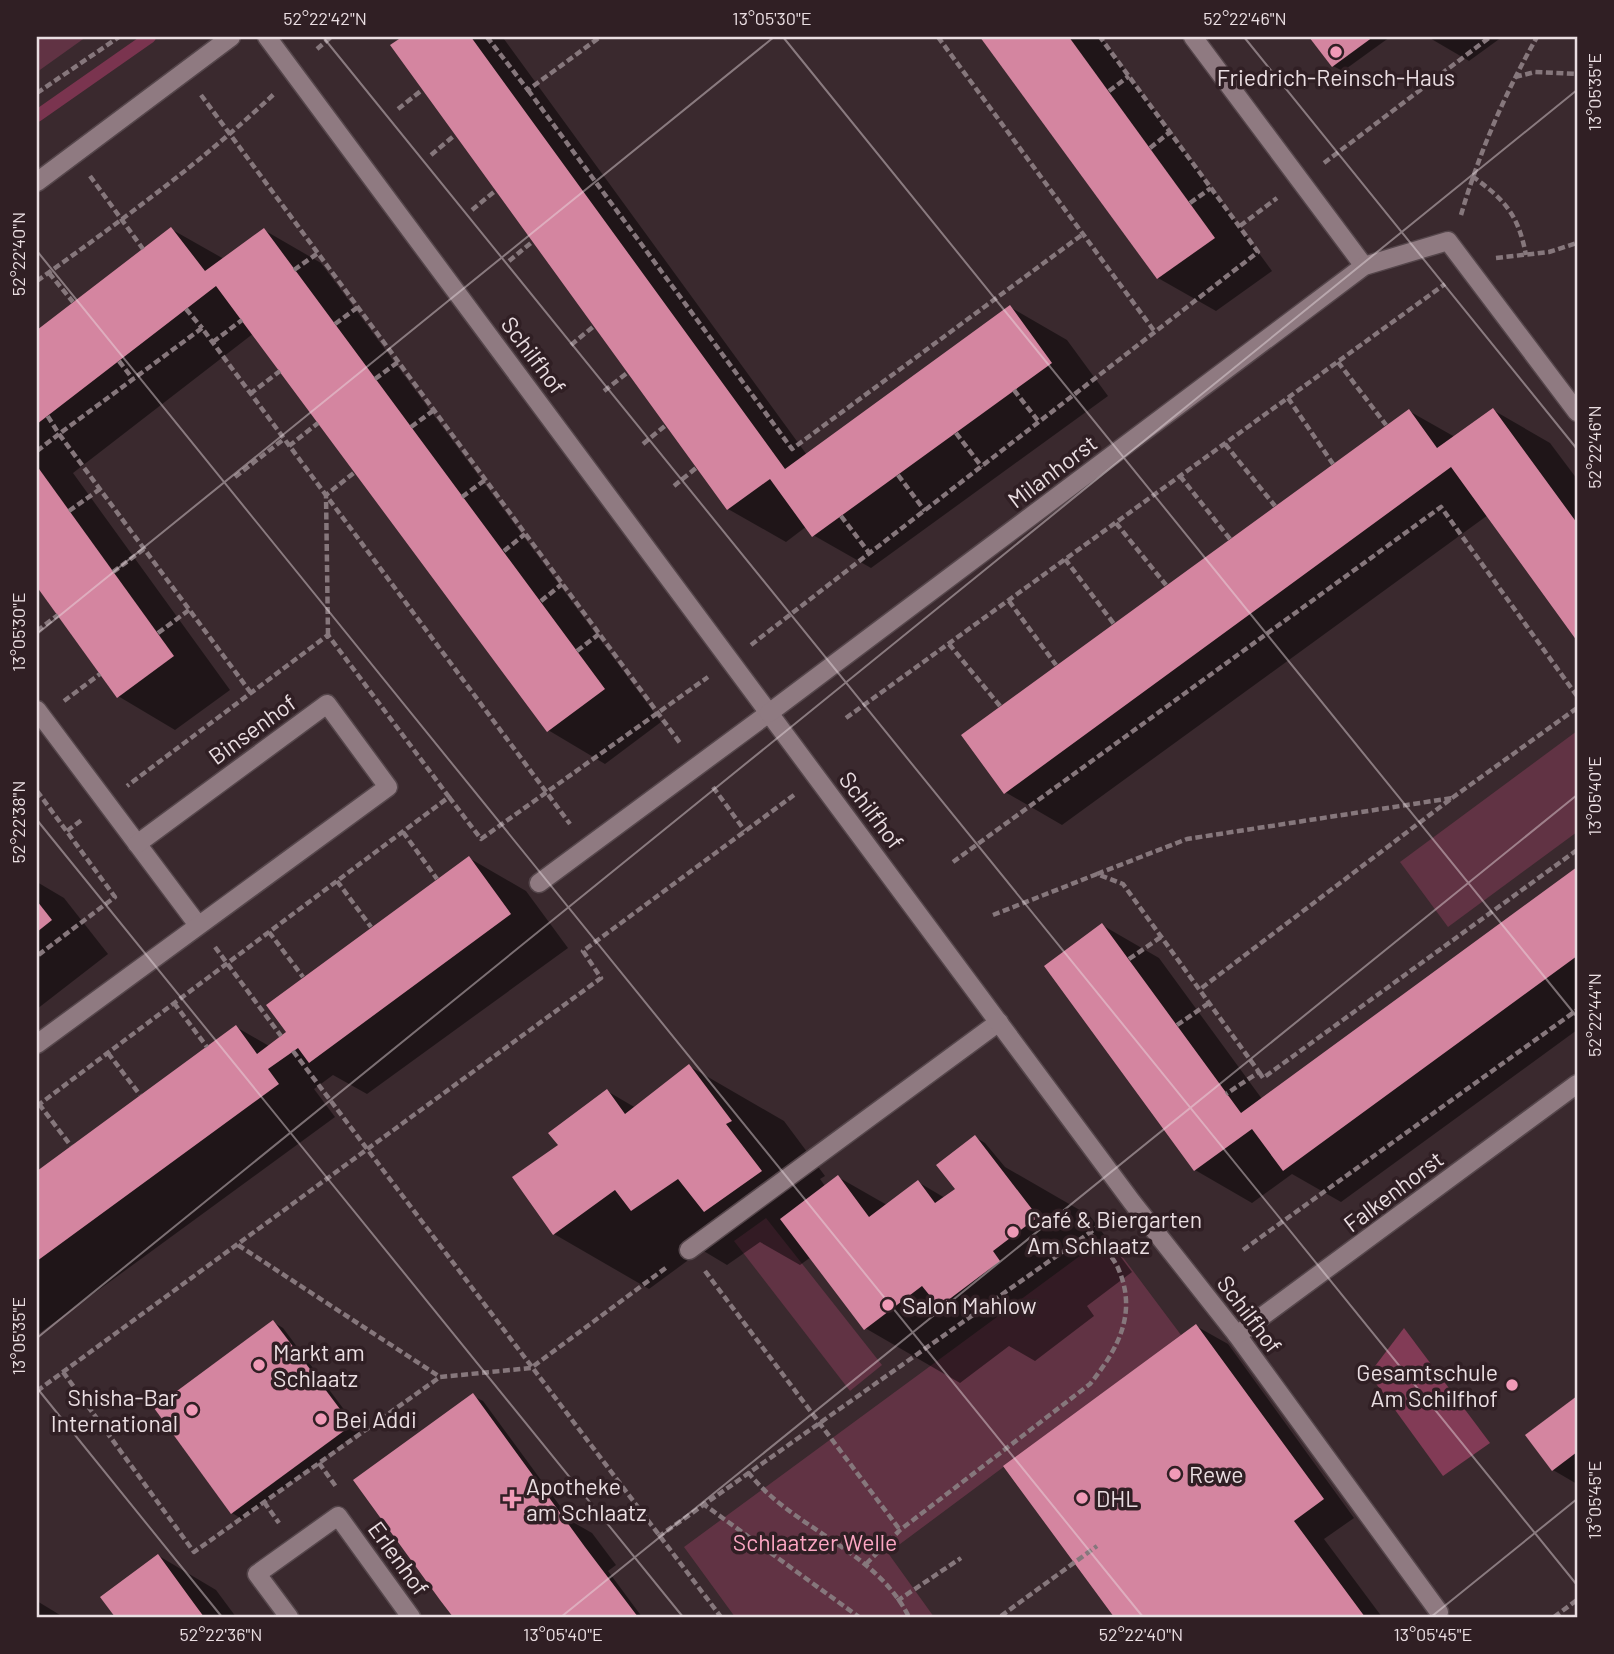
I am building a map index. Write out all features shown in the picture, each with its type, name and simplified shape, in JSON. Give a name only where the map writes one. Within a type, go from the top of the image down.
[{"type":"street","points":[[37,182],[231,37]]},
{"type":"street","name":"Schilfhof","points":[[267,37],[1132,1202],[1237,1335],[1439,1612]]},
{"type":"street","points":[[1193,37],[1364,266]]},
{"type":"street","points":[[1448,241],[1577,412]]},
{"type":"street","name":"Milanhorst","points":[[538,883],[1364,266],[1448,241]]},
{"type":"street","name":"Binsenhof","points":[[37,1044],[388,787],[327,704],[137,844]]},
{"type":"street","points":[[37,710],[198,925]]},
{"type":"street","points":[[689,1250],[999,1022]]},
{"type":"street","name":"Falkenhorst","points":[[1237,1335],[1577,1084]]},
{"type":"street","name":"Erlenhof","points":[[289,1617],[257,1574],[338,1516],[411,1617]]},
{"type":"path","points":[[37,93],[119,37]]},
{"type":"path","points":[[317,49],[331,37]]},
{"type":"path","points":[[488,37],[792,449],[1083,234]]},
{"type":"path","points":[[528,90],[600,37]]},
{"type":"path","points":[[938,37],[1155,332]]},
{"type":"path","points":[[777,626],[1258,252],[1100,37]]},
{"type":"path","points":[[1239,226],[1490,37]]},
{"type":"path","points":[[1448,241],[1460,217],[1472,176],[1514,77],[1537,37]]},
{"type":"path","points":[[1514,77],[1535,72],[1577,74]]},
{"type":"path","points":[[1109,91],[1129,76]]},
{"type":"path","points":[[37,281],[122,220],[231,135],[279,90]]},
{"type":"path","points":[[398,110],[422,90]]},
{"type":"path","points":[[198,91],[745,831]]},
{"type":"path","points":[[1150,148],[1170,132]]},
{"type":"path","points":[[431,155],[454,135]]},
{"type":"path","points":[[73,153],[143,249]]},
{"type":"path","points":[[1472,176],[1510,207],[1521,231],[1526,254]]},
{"type":"path","points":[[1190,203],[1211,188]]},
{"type":"path","points":[[472,211],[495,191]]},
{"type":"path","points":[[509,261],[532,242]]},
{"type":"path","points":[[846,718],[1445,285],[1473,276],[1496,258],[1549,252],[1577,243]]},
{"type":"path","points":[[294,270],[318,253]]},
{"type":"path","points":[[49,273],[73,302]]},
{"type":"path","points":[[335,324],[358,307]]},
{"type":"path","points":[[186,309],[587,848]]},
{"type":"path","points":[[213,342],[242,320]]},
{"type":"path","points":[[571,345],[594,326]]},
{"type":"path","points":[[37,451],[202,328]]},
{"type":"path","points":[[119,361],[133,379]]},
{"type":"path","points":[[375,379],[398,362]]},
{"type":"path","points":[[1338,362],[1386,425]]},
{"type":"path","points":[[250,394],[279,371]]},
{"type":"path","points":[[604,391],[627,373]]},
{"type":"path","points":[[1014,390],[1039,422]]},
{"type":"path","points":[[1287,398],[1333,464]]},
{"type":"path","points":[[411,427],[434,410]]},
{"type":"path","points":[[47,415],[251,693]]},
{"type":"path","points":[[289,446],[318,423]]},
{"type":"path","points":[[643,444],[666,425]]},
{"type":"path","points":[[956,433],[982,467]]},
{"type":"path","points":[[235,477],[284,439]]},
{"type":"path","points":[[1225,444],[1275,506]]},
{"type":"path","points":[[674,486],[696,468]]},
{"type":"path","points":[[326,495],[355,472]]},
{"type":"path","points":[[898,475],[925,511]]},
{"type":"path","points":[[1180,476],[1230,540]]},
{"type":"path","points":[[462,496],[485,480]]},
{"type":"path","points":[[69,511],[100,489]]},
{"type":"path","points":[[326,495],[328,635],[481,839],[545,791],[658,714]]},
{"type":"path","points":[[953,862],[1441,508],[1577,696]]},
{"type":"path","points":[[841,516],[870,554]]},
{"type":"path","points":[[1116,523],[1166,585]]},
{"type":"path","points":[[504,551],[525,534]]},
{"type":"path","points":[[113,572],[144,549]]},
{"type":"path","points":[[1065,559],[1114,624]]},
{"type":"path","points":[[541,601],[562,584]]},
{"type":"path","points":[[1009,600],[1056,665]]},
{"type":"path","points":[[158,633],[190,610]]},
{"type":"path","points":[[37,631],[58,615]]},
{"type":"path","points":[[577,651],[599,634]]},
{"type":"path","points":[[67,831],[328,635]]},
{"type":"path","points":[[949,644],[1000,706]]},
{"type":"path","points":[[57,706],[100,674]]},
{"type":"path","points":[[1199,990],[1452,798],[1577,708]]},
{"type":"path","points":[[37,1391],[601,978],[583,951],[817,778]]},
{"type":"path","points":[[37,792],[116,897],[37,956]]},
{"type":"path","points":[[71,1146],[38,1105],[449,797]]},
{"type":"path","points":[[993,915],[1187,839],[1452,798]]},
{"type":"path","points":[[403,832],[437,879]]},
{"type":"path","points":[[1097,874],[1123,884],[1263,1078],[1577,850]]},
{"type":"path","points":[[337,881],[371,927]]},
{"type":"path","points":[[198,925],[281,1036]]},
{"type":"path","points":[[269,932],[303,977]]},
{"type":"path","points":[[1129,959],[1161,937]]},
{"type":"path","points":[[174,1003],[206,1047]]},
{"type":"path","points":[[1177,1026],[1209,1003]]},
{"type":"path","points":[[1243,1250],[1577,1010]]},
{"type":"path","points":[[293,1051],[721,1617]]},
{"type":"path","points":[[107,1053],[140,1096]]},
{"type":"path","points":[[1226,1094],[1259,1072]]},
{"type":"path","points":[[658,1537],[702,1503],[1090,1234],[1132,1202]]},
{"type":"path","points":[[866,1564],[900,1530],[1090,1384],[1107,1364],[1121,1340],[1128,1307],[1117,1266],[1090,1234]]},
{"type":"path","points":[[238,1245],[440,1377]]},
{"type":"path","points":[[62,1373],[194,1552],[440,1377],[531,1368],[689,1250],[900,1530]]},
{"type":"path","points":[[319,1463],[340,1492]]},
{"type":"path","points":[[748,1472],[762,1489],[866,1564],[909,1616]]},
{"type":"path","points":[[264,1502],[285,1532]]},
{"type":"path","points":[[702,1503],[859,1617]]},
{"type":"path","points":[[1001,1616],[1097,1546]]},
{"type":"path","points":[[897,1601],[961,1558]]},
{"type":"path","points":[[1554,1617],[1577,1600]]},
{"type":"green space","points":[[37,37],[86,37],[37,72]]},
{"type":"green space","points":[[1577,731],[1577,832],[1448,927],[1400,862]]},
{"type":"green space","points":[[766,1218],[882,1365],[850,1391],[734,1241]]},
{"type":"green space","name":"Schlaatzer Welle","points":[[1107,1236],[1181,1335],[888,1553],[934,1617],[735,1617],[684,1547]]},
{"type":"shaded area","points":[[1404,1328],[1490,1443],[1443,1476],[1369,1374]]},
{"type":"building","points":[[402,37],[471,37],[785,469],[1010,305],[1052,363],[812,537],[770,479],[727,510],[390,45]]},
{"type":"building","points":[[980,37],[1069,37],[1215,238],[1157,279]]},
{"type":"building","name":"Friedrich-Reinsch-Haus","points":[[1309,37],[1373,37],[1332,67]]},
{"type":"building","points":[[171,227],[205,271],[264,228],[605,689],[547,732],[216,286],[37,424],[37,330]]},
{"type":"building","points":[[1493,408],[1577,523],[1577,641],[1451,467],[1004,794],[961,735],[1409,409],[1437,448]]},
{"type":"building","points":[[37,466],[174,656],[117,698],[37,587]]},
{"type":"building","points":[[469,856],[511,914],[309,1063],[298,1048],[268,1069],[279,1084],[37,1261],[37,1171],[236,1025],[257,1054],[286,1032],[266,1005]]},
{"type":"building","points":[[1577,867],[1577,956],[1283,1171],[1252,1129],[1194,1171],[1044,966],[1102,923],[1241,1113]]},
{"type":"building","points":[[37,901],[52,920],[37,932]]},
{"type":"building","points":[[689,1064],[732,1121],[726,1124],[762,1171],[704,1212],[678,1179],[631,1211],[615,1190],[553,1235],[512,1177],[558,1145],[548,1133],[607,1089],[625,1114]]},
{"type":"building","points":[[975,1135],[1038,1217],[993,1251],[1000,1261],[939,1307],[922,1286],[864,1330],[780,1219],[838,1175],[869,1217],[918,1180],[935,1203],[955,1189],[936,1165]]},
{"type":"building","points":[[273,1320],[352,1425],[231,1514],[154,1408]]},
{"type":"building","name":"Rewe","points":[[1196,1324],[1324,1499],[1294,1521],[1365,1617],[1114,1617],[1003,1466]]},
{"type":"building","points":[[473,1393],[638,1617],[453,1617],[440,1600],[353,1480]]},
{"type":"building","points":[[1577,1396],[1577,1452],[1552,1471],[1525,1435]]},
{"type":"building","points":[[158,1554],[204,1617],[115,1617],[100,1597]]},
{"type":"waterway","points":[[37,116],[150,37]]},
{"type":"place","name":"Friedrich-Reinsch-Haus","points":[[1336,52]]},
{"type":"place","name":"Café & Biergarten Am Schlaatz","points":[[1013,1232]]},
{"type":"place","name":"Salon Mahlow","points":[[888,1305]]},
{"type":"place","name":"Markt am Schlaatz","points":[[259,1365]]},
{"type":"place","name":"Gesamtschule Am Schilfhof","points":[[1512,1385]]},
{"type":"place","name":"Shisha-Bar International","points":[[192,1410]]},
{"type":"place","name":"Bei Addi","points":[[321,1419]]},
{"type":"place","name":"Rewe","points":[[1175,1474]]},
{"type":"place","name":"DHL","points":[[1082,1498]]},
{"type":"place","name":"Apotheke am Schlaatz","points":[[512,1499]]}]
